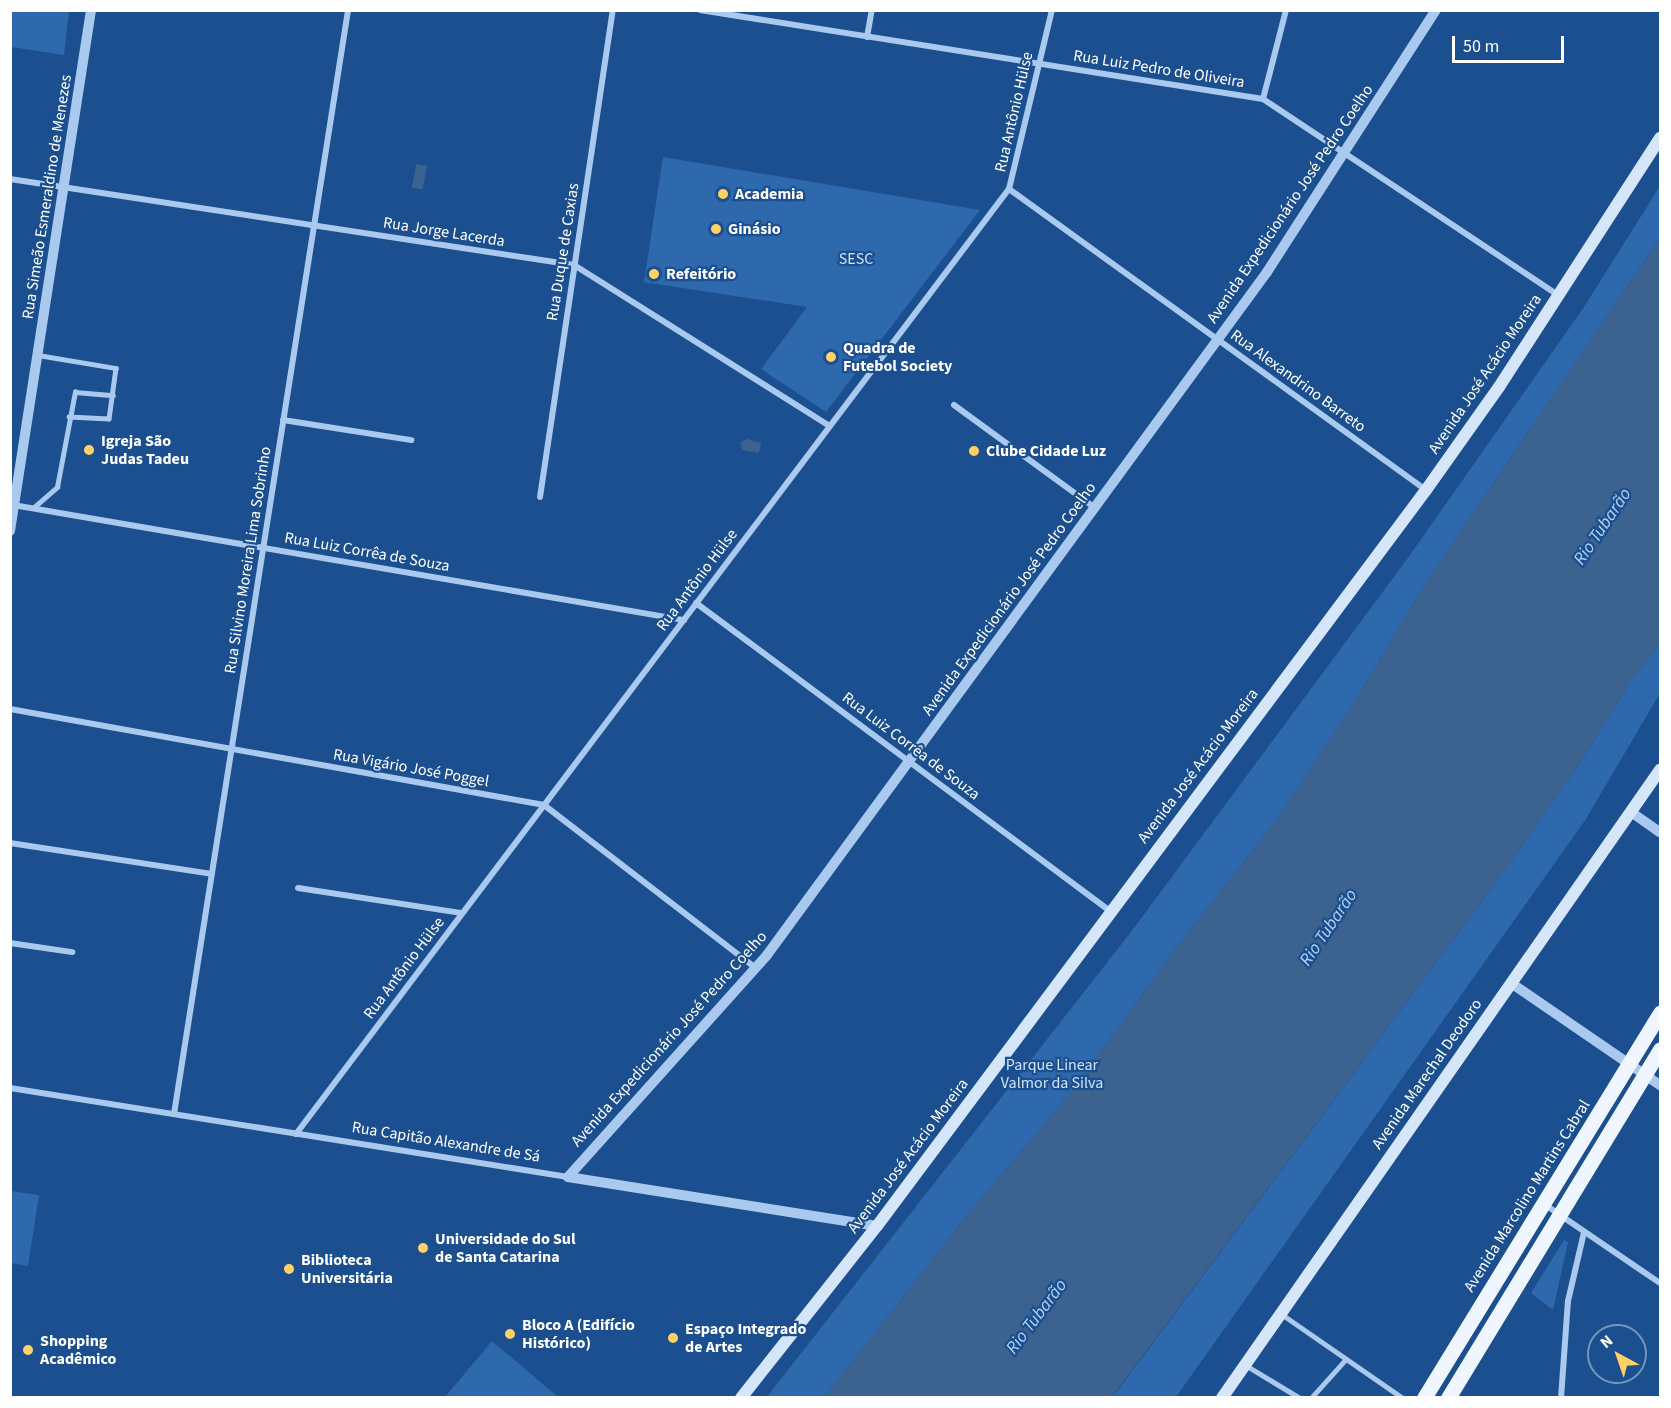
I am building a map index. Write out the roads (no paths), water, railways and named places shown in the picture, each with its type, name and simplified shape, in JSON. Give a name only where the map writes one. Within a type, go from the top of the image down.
[{"type":"main road","name":"Avenida José Acácio Moreira","points":[[741,1398],[877,1226],[1426,490],[1558,296],[1660,138]]},
{"type":"main road","name":"Avenida Marechal Deodoro","points":[[1222,1398],[1660,770]]},
{"type":"main road","name":"Avenida Marcolino Martins Cabral","points":[[1424,1398],[1660,1013]]},
{"type":"main road","points":[[1448,1398],[1660,1049]]},
{"type":"street","name":"Rua Simeão Esmeraldino de Menezes","points":[[10,531],[12,505],[38,355],[91,10]]},
{"type":"street","name":"Rua Silvino Moreira Lima Sobrinho","points":[[174,1114],[348,10]]},
{"type":"street","name":"Rua Duque de Caxias","points":[[540,497],[613,10]]},
{"type":"street","name":"Rua Luiz Pedro de Oliveira","points":[[700,10],[1263,99],[1558,296]]},
{"type":"street","points":[[867,37],[872,10]]},
{"type":"street","name":"Rua Antônio Hülse","points":[[296,1134],[1009,189],[1052,10]]},
{"type":"street","points":[[1263,99],[1286,10]]},
{"type":"street","name":"Avenida Expedicionário José Pedro Coelho","points":[[568,1177],[756,968],[1218,340],[1344,153],[1436,10]]},
{"type":"street","name":"Rua Jorge Lacerda","points":[[10,179],[574,265],[830,426]]},
{"type":"street","name":"Rua Alexandrino Barreto","points":[[1009,189],[1426,490]]},
{"type":"street","points":[[954,405],[1095,508]]},
{"type":"street","points":[[283,420],[411,440]]},
{"type":"street","name":"Rua Luiz Corrêa de Souza","points":[[12,505],[684,620]]},
{"type":"street","name":"Rua Luiz Corrêa de Souza","points":[[696,603],[1110,911]]},
{"type":"street","name":"Rua Vigário José Poggel","points":[[10,709],[543,805],[756,968]]},
{"type":"street","points":[[1631,812],[1660,832]]},
{"type":"street","points":[[10,843],[212,874]]},
{"type":"street","points":[[298,888],[462,913]]},
{"type":"street","points":[[10,943],[72,952]]},
{"type":"street","points":[[1511,983],[1660,1085]]},
{"type":"street","name":"Rua Capitão Alexandre de Sá","points":[[10,1088],[877,1226]]},
{"type":"street","points":[[1543,1204],[1660,1283]]},
{"type":"street","points":[[1561,1398],[1568,1301],[1584,1232]]},
{"type":"lane","points":[[38,355],[116,368],[109,419],[69,417]]},
{"type":"lane","points":[[33,508],[57,487],[75,392],[113,395]]},
{"type":"lane","points":[[1281,1313],[1403,1398]]},
{"type":"lane","points":[[1311,1398],[1346,1359]]},
{"type":"lane","points":[[1245,1364],[1300,1398]]},
{"type":"water","points":[[416,164],[427,166],[423,190],[412,188]]},
{"type":"water","name":"Rio Tubarão","points":[[1660,238],[1660,643],[1632,679],[1584,757],[1500,877],[1112,1397],[825,1397],[964,1219],[1072,1091],[1179,944],[1278,818],[1355,701],[1426,582]]},
{"type":"water","points":[[747,439],[761,443],[759,453],[742,450],[740,443]]},
{"type":"place","name":"Academia","points":[[723,194]]},
{"type":"place","name":"Ginásio","points":[[716,229]]},
{"type":"place","name":"Refeitório","points":[[654,274]]},
{"type":"place","name":"Quadra de Futebol Society","points":[[831,357]]},
{"type":"place","name":"Igreja São Judas Tadeu","points":[[89,450]]},
{"type":"place","name":"Clube Cidade Luz","points":[[974,451]]},
{"type":"place","name":"Universidade do Sul de Santa Catarina","points":[[423,1248]]},
{"type":"place","name":"Biblioteca Universitária","points":[[289,1269]]},
{"type":"place","name":"Bloco A (Edifício Histórico)","points":[[510,1334]]},
{"type":"place","name":"Espaço Integrado de Artes","points":[[673,1338]]},
{"type":"place","name":"Shopping Acadêmico","points":[[28,1350]]},
{"type":"park label","name":"SESC","points":[[856,259]]},
{"type":"park label","name":"Parque Linear Valmor da Silva","points":[[1052,1074]]}]
